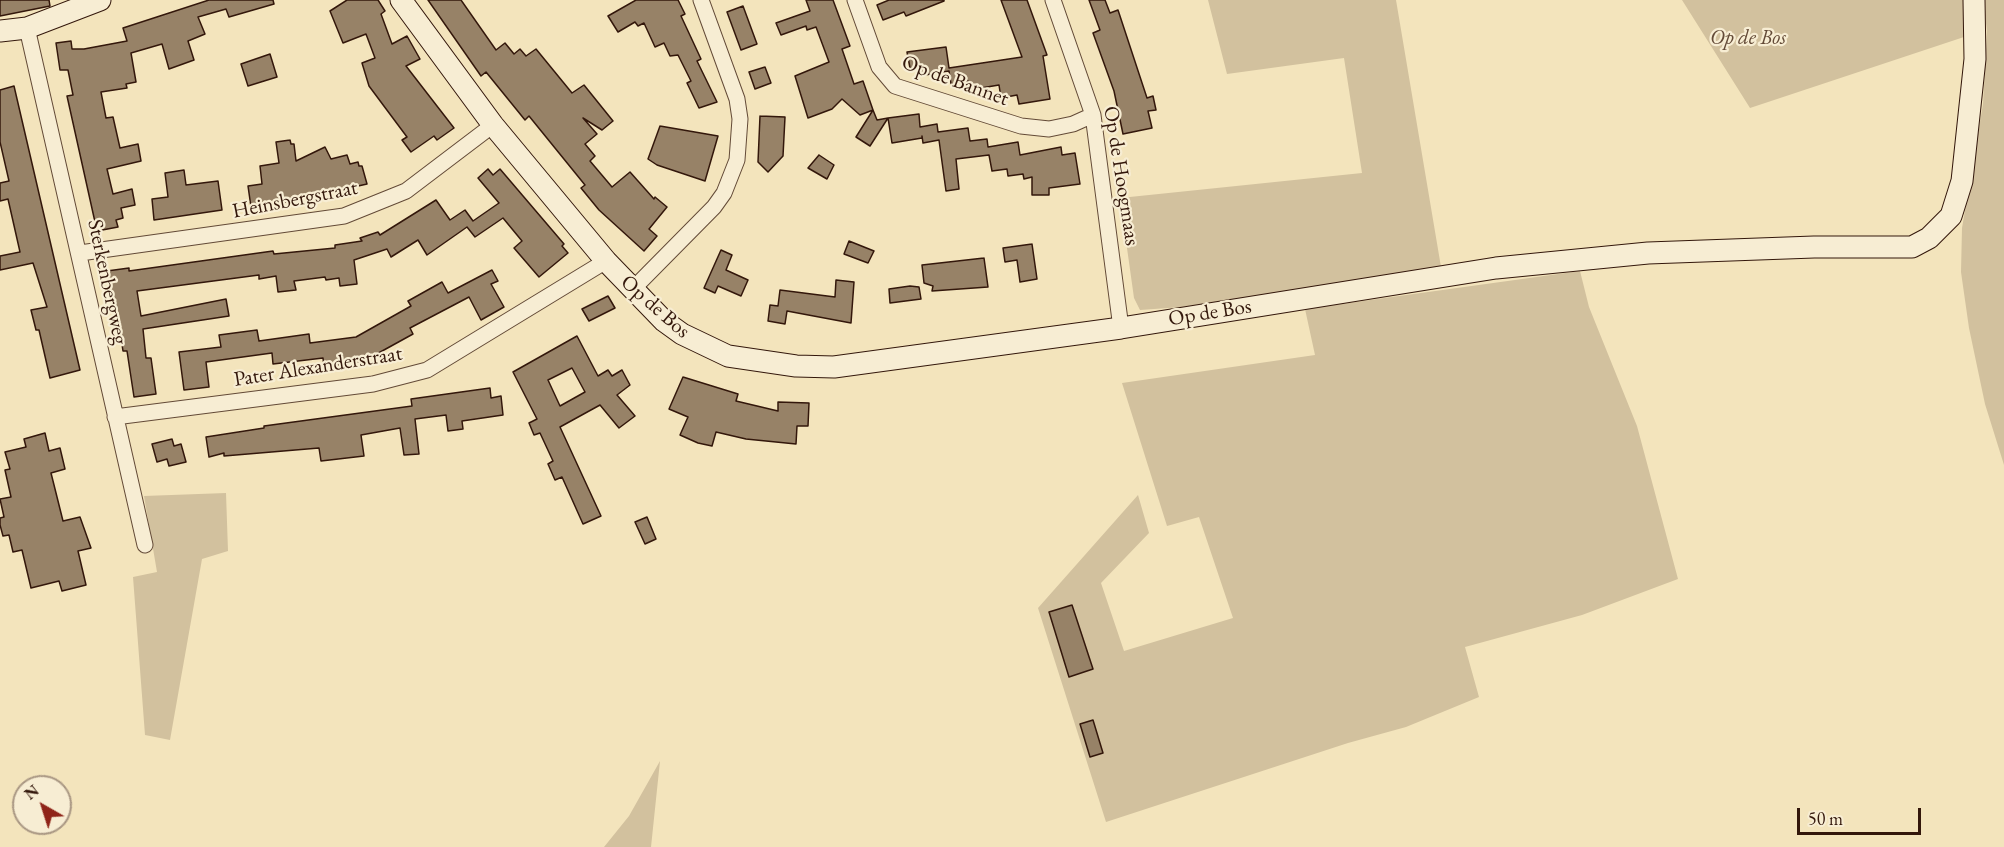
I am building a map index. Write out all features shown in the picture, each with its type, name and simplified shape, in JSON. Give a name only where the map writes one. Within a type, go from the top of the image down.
[{"type":"street","points":[[0,31],[27,27],[100,0]]},
{"type":"street","name":"Op de Bos","points":[[401,0],[493,125],[606,261],[632,290],[682,334],[728,356],[796,366],[834,367],[1122,328],[1520,266],[1648,253],[1814,247],[1912,248],[1929,238],[1951,216],[1962,181],[1975,59],[1974,0]]},
{"type":"street","points":[[632,290],[714,207],[737,160],[740,118],[738,99],[701,0]]},
{"type":"street","name":"Op de Bannet","points":[[855,0],[879,67],[895,86],[1022,126],[1049,129],[1074,124],[1093,115]]},
{"type":"street","name":"Op de Hoogmaas","points":[[1053,0],[1093,115],[1122,328]]},
{"type":"street","name":"Sterkenbergweg","points":[[27,27],[81,254],[145,545]]},
{"type":"street","name":"Heinsbergstraat","points":[[81,254],[344,216],[406,190],[493,125]]},
{"type":"street","name":"Pater Alexanderstraat","points":[[116,417],[373,384],[427,370],[606,261]]},
{"type":"green space","points":[[1208,0],[1396,0],[1441,267],[1182,307],[1140,310],[1134,298],[1120,198],[1362,173],[1344,58],[1227,74]]},
{"type":"green space","points":[[1682,0],[1964,0],[1967,36],[1750,108]]},
{"type":"green space","points":[[1983,0],[2004,0],[2004,465],[1985,404],[1969,328],[1961,272],[1962,228],[1983,104],[1987,31]]},
{"type":"green space","points":[[1580,271],[1589,307],[1637,426],[1678,579],[1582,615],[1465,647],[1479,697],[1406,727],[1348,743],[1106,822],[1038,608],[1138,495],[1149,533],[1101,583],[1124,651],[1233,618],[1199,517],[1167,526],[1122,383],[1315,355],[1305,309]]},
{"type":"green space","points":[[226,493],[228,551],[202,559],[170,740],[145,735],[133,577],[157,572],[144,496]]},
{"type":"green space","points":[[660,761],[651,847],[604,847],[629,816]]},
{"type":"building","points":[[0,0],[49,0],[50,6],[0,16]]},
{"type":"building","points":[[209,0],[273,0],[274,4],[229,17],[226,9],[198,17],[205,34],[188,41],[194,60],[169,69],[162,44],[131,53],[136,82],[126,84],[127,88],[101,92],[106,118],[113,117],[120,148],[138,144],[141,161],[107,169],[113,194],[132,189],[135,205],[121,208],[123,218],[116,220],[118,227],[97,231],[67,96],[73,95],[68,70],[60,70],[56,43],[71,41],[72,49],[84,49],[127,41],[123,28]]},
{"type":"building","points":[[347,0],[378,0],[385,11],[381,14],[392,44],[407,36],[420,59],[406,66],[454,128],[437,140],[434,136],[411,152],[402,140],[407,137],[369,86],[362,63],[375,58],[366,34],[343,43],[330,11]]},
{"type":"building","points":[[428,0],[461,0],[496,50],[505,43],[514,54],[520,49],[526,56],[536,49],[572,93],[584,85],[613,121],[602,130],[583,118],[597,134],[585,144],[595,156],[590,161],[612,187],[630,172],[654,199],[655,197],[667,207],[649,229],[657,236],[644,251],[599,210],[581,188],[585,185],[529,116],[525,120],[486,72],[481,76]]},
{"type":"building","points":[[636,0],[678,0],[685,14],[681,16],[701,59],[697,61],[717,102],[699,108],[687,83],[691,81],[678,55],[670,56],[664,43],[655,47],[644,23],[638,26],[635,22],[618,32],[608,16]]},
{"type":"building","points":[[806,0],[833,0],[850,46],[842,49],[854,84],[863,81],[873,110],[860,115],[842,99],[832,109],[808,118],[795,76],[829,62],[816,27],[807,30],[806,26],[781,35],[776,23],[810,11]]},
{"type":"building","points":[[889,0],[944,1],[906,16],[904,12],[883,20],[877,5]]},
{"type":"building","points":[[1001,0],[1027,0],[1047,55],[1043,56],[1050,99],[1019,104],[1017,95],[1001,98],[999,85],[969,90],[968,81],[951,84],[949,71],[919,76],[918,67],[910,68],[907,52],[946,47],[949,68],[1022,57]]},
{"type":"building","points":[[1089,0],[1105,0],[1110,13],[1118,10],[1147,98],[1153,96],[1156,110],[1148,111],[1152,128],[1123,134],[1114,91],[1093,33],[1100,30]]},
{"type":"building","points":[[743,6],[757,44],[741,50],[727,12]]},
{"type":"building","points":[[270,54],[277,77],[248,86],[241,64]]},
{"type":"building","points":[[765,67],[771,83],[755,89],[749,72]]},
{"type":"building","points":[[14,86],[80,370],[50,378],[39,330],[36,330],[31,310],[47,307],[33,263],[0,270],[0,256],[20,252],[8,199],[0,201],[0,183],[9,181],[0,142],[0,90]]},
{"type":"building","points":[[873,110],[877,120],[888,118],[870,146],[856,137]]},
{"type":"building","points":[[919,114],[920,127],[937,124],[938,132],[968,128],[970,141],[987,139],[988,147],[1018,142],[1020,155],[1061,147],[1062,155],[1075,153],[1080,184],[1049,188],[1049,195],[1032,195],[1032,177],[1024,179],[1023,174],[1008,176],[1007,169],[992,171],[989,155],[956,159],[959,189],[946,191],[939,140],[923,143],[922,136],[922,138],[892,143],[888,118]]},
{"type":"building","points":[[760,116],[785,117],[783,156],[768,172],[758,162]]},
{"type":"building","points":[[660,126],[718,136],[705,181],[657,165],[648,159]]},
{"type":"building","points":[[290,140],[291,144],[294,144],[296,161],[325,147],[331,159],[347,155],[350,164],[358,162],[359,166],[362,166],[367,184],[292,201],[251,207],[248,186],[262,184],[260,166],[279,163],[276,142]]},
{"type":"building","points":[[819,155],[834,165],[827,179],[808,168]]},
{"type":"building","points":[[488,169],[493,175],[500,169],[564,244],[562,246],[568,253],[539,277],[514,248],[522,241],[503,218],[475,237],[467,227],[427,255],[418,240],[391,257],[387,249],[354,260],[357,284],[340,286],[339,278],[326,280],[325,277],[294,281],[296,290],[278,292],[276,276],[259,279],[259,275],[137,291],[141,316],[226,299],[229,316],[143,329],[146,358],[151,358],[156,394],[134,397],[127,351],[123,351],[116,306],[112,306],[107,271],[129,268],[129,271],[273,251],[274,254],[335,248],[335,245],[362,241],[360,238],[378,232],[380,235],[436,200],[450,220],[465,210],[473,221],[499,203],[478,178]]},
{"type":"building","points":[[184,170],[186,185],[218,181],[222,210],[154,220],[152,199],[168,197],[165,173]]},
{"type":"building","points":[[849,241],[874,251],[868,263],[844,254]]},
{"type":"building","points":[[1032,244],[1037,279],[1020,282],[1017,260],[1005,262],[1003,248]]},
{"type":"building","points":[[721,250],[732,255],[726,270],[748,280],[741,296],[718,286],[715,293],[704,288]]},
{"type":"building","points":[[984,258],[988,287],[932,291],[933,286],[924,283],[922,265]]},
{"type":"building","points":[[492,270],[498,281],[491,284],[504,307],[481,320],[469,297],[410,328],[413,334],[364,361],[324,367],[323,358],[273,364],[272,353],[206,362],[209,387],[184,390],[179,352],[221,347],[219,335],[257,330],[259,341],[309,334],[310,343],[356,337],[411,306],[408,301],[442,282],[448,293]]},
{"type":"building","points":[[836,280],[854,282],[851,323],[787,311],[785,324],[768,321],[770,305],[778,306],[780,290],[835,297]]},
{"type":"building","points":[[919,287],[921,299],[890,303],[889,289]]},
{"type":"building","points":[[608,296],[615,308],[589,321],[582,309]]},
{"type":"building","points":[[577,336],[598,376],[608,370],[612,376],[622,370],[630,385],[617,395],[635,416],[619,428],[600,405],[560,427],[601,516],[583,524],[562,477],[555,480],[548,464],[553,461],[540,433],[534,435],[529,423],[537,419],[513,372]],"holes":[[[572,368],[585,392],[560,406],[548,380]]]},
{"type":"building","points":[[683,377],[738,394],[736,401],[778,411],[778,402],[809,403],[808,426],[797,426],[796,444],[746,439],[716,432],[712,446],[698,443],[680,435],[688,417],[669,409]]},
{"type":"building","points":[[490,388],[491,398],[501,396],[503,415],[462,421],[463,429],[448,431],[446,415],[415,419],[419,454],[404,455],[400,428],[361,435],[364,456],[321,461],[319,448],[224,456],[224,453],[209,457],[206,437],[264,428],[264,426],[412,406],[411,399]]},
{"type":"building","points":[[45,433],[49,451],[60,448],[65,469],[51,473],[63,521],[80,517],[91,548],[78,551],[86,585],[62,591],[59,581],[31,588],[22,550],[13,552],[9,535],[3,536],[0,525],[0,518],[4,517],[0,499],[11,497],[5,470],[10,469],[5,452],[26,447],[24,439]]},
{"type":"building","points":[[172,439],[174,446],[181,444],[186,462],[169,466],[167,459],[157,462],[152,444]]},
{"type":"building","points":[[647,517],[656,539],[645,544],[635,522]]},
{"type":"building","points":[[1072,605],[1093,669],[1069,677],[1049,612]]},
{"type":"building","points":[[1093,720],[1103,753],[1090,757],[1080,724]]}]
